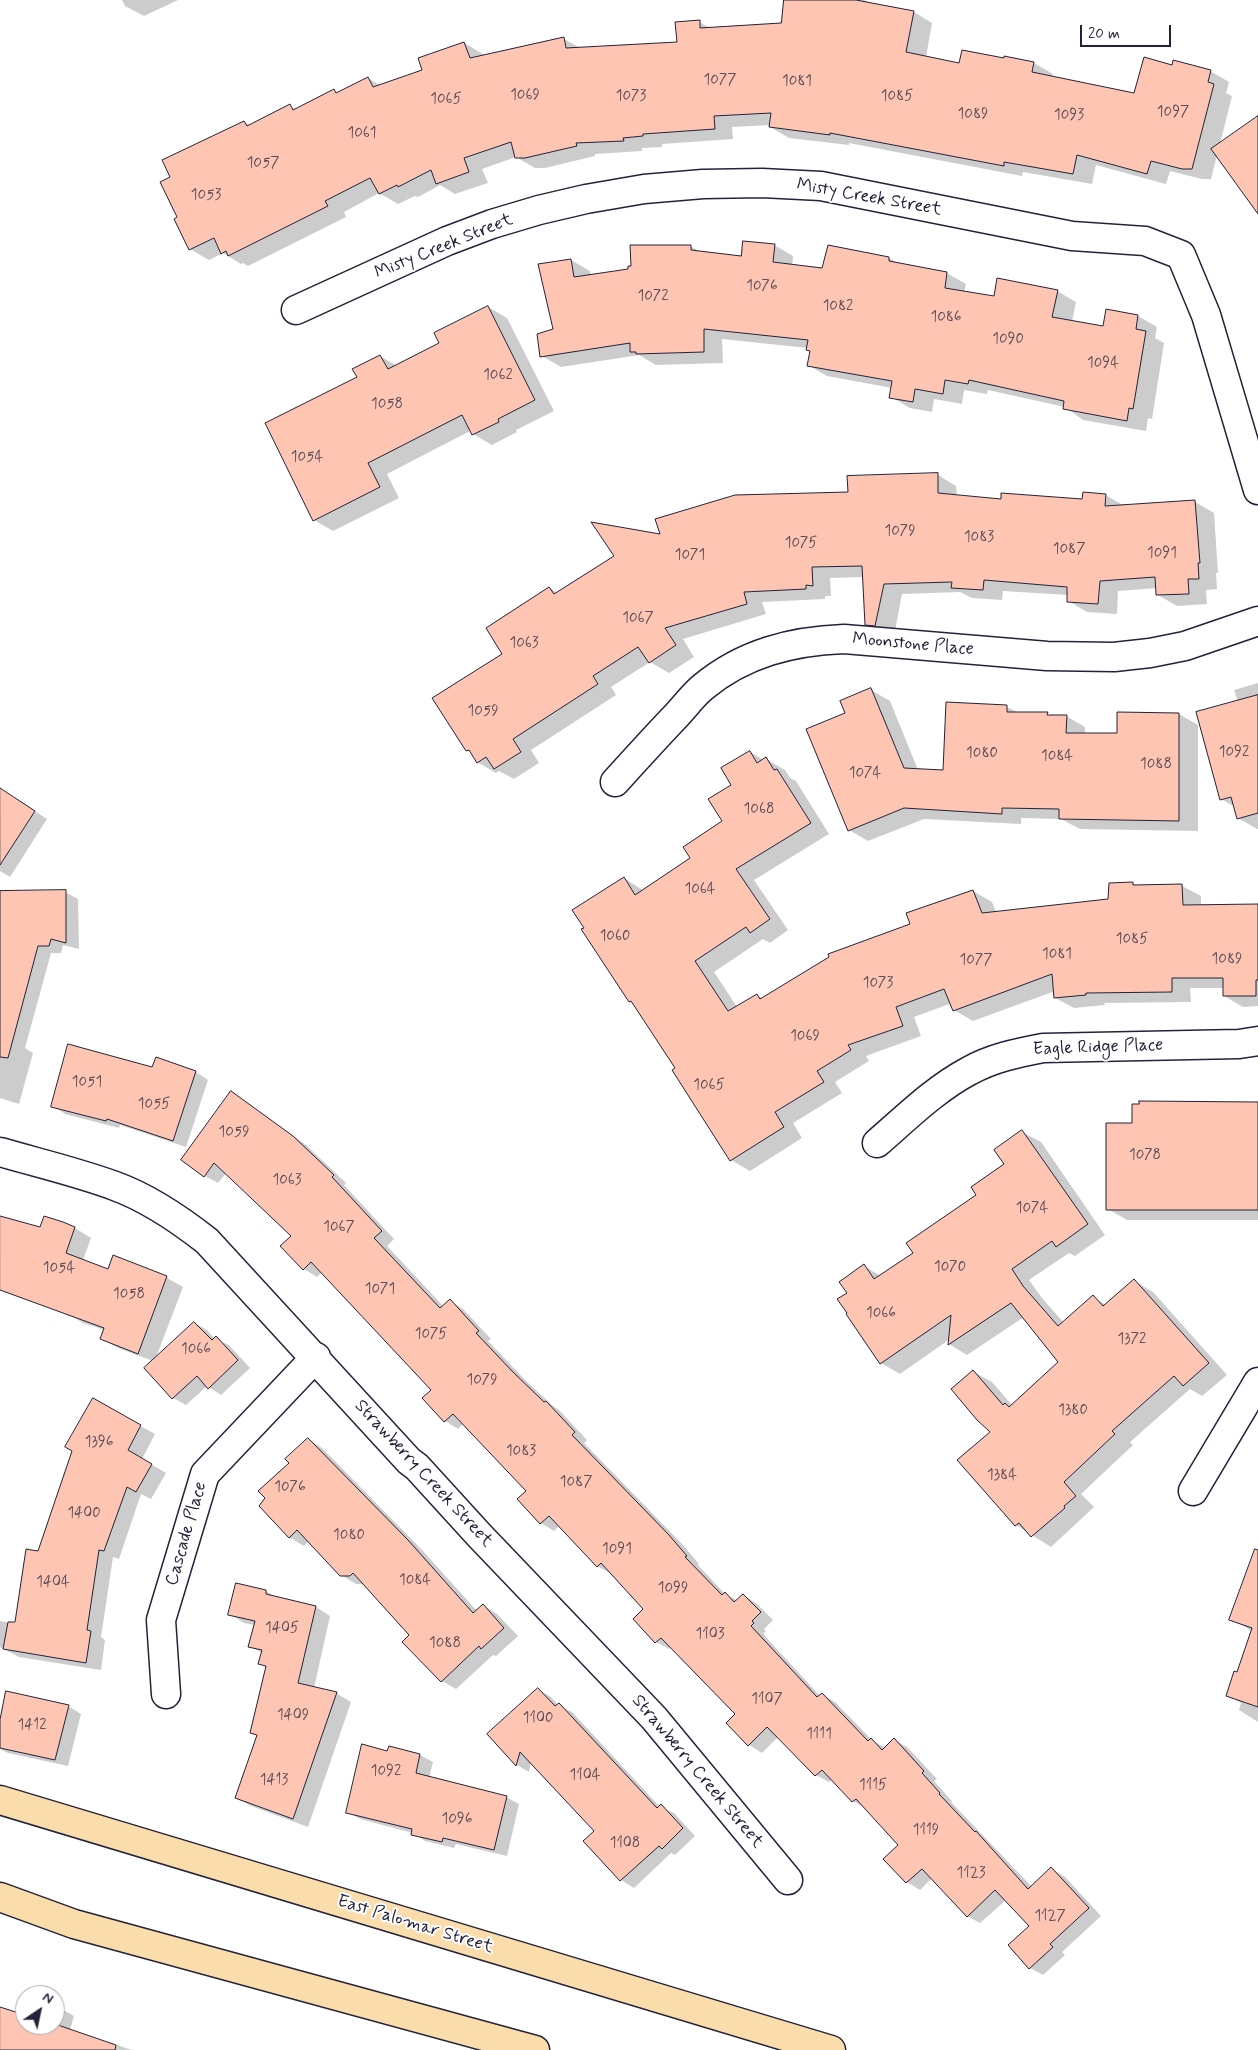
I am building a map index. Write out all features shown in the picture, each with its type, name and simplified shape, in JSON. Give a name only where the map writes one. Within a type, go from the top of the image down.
[{"type":"main road","name":"East Palomar Street","points":[[0,1800],[831,2050]]},
{"type":"main road","points":[[0,1897],[74,1924],[535,2050]]},
{"type":"street","name":"Misty Creek Street","points":[[296,310],[447,241],[492,224],[586,199],[644,189],[703,184],[762,183],[821,186],[1072,236],[1145,241],[1181,255],[1206,315],[1258,490]]},
{"type":"street","name":"Moonstone Place","points":[[615,782],[701,688],[739,663],[760,653],[787,645],[815,640],[844,639],[1047,656],[1114,657],[1185,646],[1258,620]]},
{"type":"street","name":"Eagle Ridge Place","points":[[877,1143],[949,1083],[983,1064],[1016,1053],[1042,1048],[1061,1047],[1239,1044],[1258,1041]]},
{"type":"street","name":"Strawberry Creek Street","points":[[0,1152],[71,1171],[117,1186],[182,1222],[207,1241],[316,1357],[409,1461],[417,1466],[479,1535],[654,1718],[788,1880]]},
{"type":"street","name":"Cascade Place","points":[[166,1694],[162,1620],[204,1474],[316,1357]]},
{"type":"street","points":[[1193,1491],[1258,1382]]},
{"type":"building","points":[[784,0],[856,0],[914,11],[906,52],[959,63],[962,50],[1004,58],[1004,56],[1034,62],[1032,72],[1134,93],[1144,57],[1172,65],[1173,60],[1211,70],[1208,82],[1214,84],[1192,169],[1182,169],[1151,161],[1147,174],[1077,155],[1073,174],[1004,162],[1004,166],[830,133],[830,135],[769,127],[771,113],[714,116],[715,129],[643,134],[643,136],[623,138],[624,141],[576,143],[577,146],[525,158],[515,158],[511,142],[464,158],[469,172],[436,184],[431,170],[398,187],[397,185],[379,194],[370,178],[325,201],[328,206],[228,256],[226,251],[221,254],[214,238],[189,250],[174,219],[177,217],[160,182],[170,177],[162,160],[244,121],[247,126],[290,104],[293,110],[334,89],[336,93],[368,77],[373,87],[422,70],[418,58],[464,42],[470,58],[564,37],[566,48],[677,42],[675,22],[700,20],[700,28],[781,23]]},
{"type":"building","points":[[1258,116],[1258,214],[1211,149]]},
{"type":"building","points":[[743,241],[775,244],[773,262],[822,268],[828,245],[889,257],[889,261],[947,272],[945,288],[994,296],[997,278],[1058,290],[1052,317],[1103,326],[1106,309],[1138,315],[1136,329],[1146,331],[1133,409],[1129,408],[1127,421],[1063,409],[1064,401],[969,380],[968,384],[945,380],[943,394],[915,389],[913,402],[889,398],[892,381],[807,366],[810,351],[806,350],[808,340],[704,329],[704,352],[636,354],[636,352],[630,352],[630,343],[540,357],[537,334],[553,329],[538,264],[571,259],[574,277],[628,269],[628,266],[631,266],[630,245],[691,245],[691,250],[741,256]]},
{"type":"building","points":[[488,306],[535,400],[498,419],[499,422],[472,435],[462,415],[368,463],[380,487],[313,521],[265,423],[357,377],[352,369],[380,355],[388,369],[439,343],[434,333]]},
{"type":"building","points":[[938,473],[938,493],[1001,499],[1001,493],[1082,499],[1083,492],[1106,494],[1105,506],[1195,500],[1200,563],[1198,563],[1199,579],[1188,579],[1189,594],[1156,595],[1155,577],[1100,581],[1098,604],[1067,602],[1067,587],[984,580],[983,590],[951,588],[952,582],[884,584],[875,626],[865,625],[862,566],[812,567],[813,586],[806,585],[806,589],[744,592],[747,604],[665,628],[676,645],[649,663],[638,647],[593,676],[598,684],[513,739],[521,752],[494,769],[486,757],[477,763],[469,750],[466,751],[432,698],[502,654],[486,628],[549,587],[554,594],[614,556],[591,522],[660,534],[655,519],[735,495],[848,492],[847,476]]},
{"type":"building","points":[[871,688],[904,768],[943,770],[946,702],[1007,705],[1007,712],[1048,712],[1047,715],[1067,715],[1066,733],[1117,733],[1117,712],[1179,713],[1179,821],[1059,819],[1059,809],[1002,808],[1002,814],[904,808],[848,831],[806,729],[845,713],[840,701]]},
{"type":"building","points":[[1258,695],[1258,813],[1237,819],[1231,797],[1220,800],[1196,712]]},
{"type":"building","points":[[750,751],[757,763],[766,757],[774,770],[777,769],[811,823],[736,869],[770,919],[750,933],[746,927],[695,961],[728,1011],[757,994],[760,999],[829,957],[828,954],[910,924],[906,913],[973,890],[982,913],[1108,899],[1109,883],[1133,882],[1133,885],[1182,884],[1183,905],[1258,904],[1258,980],[1256,980],[1256,996],[1223,996],[1223,978],[1172,978],[1172,992],[1086,993],[1086,995],[1054,998],[1052,974],[953,1011],[944,989],[896,1007],[903,1026],[848,1045],[851,1050],[817,1071],[824,1082],[775,1112],[784,1127],[730,1161],[672,1070],[675,1068],[581,929],[584,928],[572,910],[624,877],[635,895],[690,858],[683,847],[722,821],[708,799],[731,785],[721,768]]},
{"type":"building","points":[[0,788],[35,811],[0,865]]},
{"type":"building","points":[[66,890],[66,943],[51,939],[49,946],[38,946],[8,1058],[0,1057],[0,891]]},
{"type":"building","points":[[68,1044],[152,1067],[156,1057],[196,1071],[173,1141],[107,1119],[106,1121],[51,1107]]},
{"type":"building","points":[[231,1091],[293,1136],[334,1175],[332,1177],[382,1231],[374,1238],[440,1308],[450,1299],[479,1331],[476,1333],[512,1371],[544,1402],[546,1401],[575,1432],[572,1435],[669,1535],[687,1556],[685,1557],[722,1595],[725,1592],[734,1602],[743,1594],[761,1612],[752,1621],[754,1623],[751,1626],[817,1697],[822,1693],[868,1741],[871,1738],[882,1750],[894,1738],[924,1771],[922,1773],[939,1794],[976,1831],[1028,1889],[1051,1867],[1089,1908],[1050,1944],[1053,1947],[1029,1969],[1008,1945],[1029,1926],[995,1890],[967,1917],[922,1869],[906,1883],[883,1859],[898,1845],[856,1799],[852,1802],[822,1770],[815,1776],[767,1727],[748,1746],[726,1723],[735,1714],[661,1638],[655,1643],[633,1619],[643,1609],[601,1563],[597,1567],[549,1516],[540,1524],[517,1499],[526,1491],[453,1414],[444,1422],[422,1398],[431,1390],[311,1262],[303,1270],[280,1246],[291,1236],[214,1163],[204,1177],[181,1160]]},
{"type":"building","points":[[1139,1101],[1258,1102],[1258,1210],[1106,1210],[1106,1123],[1132,1123],[1132,1104],[1139,1104]]},
{"type":"building","points":[[1022,1130],[1088,1224],[1056,1247],[1052,1241],[1012,1269],[1023,1286],[1058,1326],[1093,1295],[1103,1306],[1134,1279],[1209,1363],[1183,1386],[1174,1376],[1112,1431],[1115,1434],[1064,1482],[1076,1496],[1031,1537],[1019,1523],[1015,1526],[957,1460],[990,1432],[977,1420],[951,1389],[973,1370],[1003,1405],[1005,1403],[1009,1407],[1058,1362],[1011,1303],[948,1345],[951,1315],[880,1364],[837,1299],[847,1293],[839,1282],[864,1264],[874,1279],[913,1253],[906,1243],[976,1195],[971,1187],[1004,1164],[994,1150]]},
{"type":"building","points":[[0,1216],[40,1227],[44,1216],[63,1222],[75,1227],[66,1253],[108,1269],[113,1255],[167,1276],[138,1354],[100,1339],[104,1328],[0,1290]]},
{"type":"building","points":[[194,1322],[212,1340],[216,1336],[238,1360],[208,1389],[197,1376],[172,1399],[144,1368]]},
{"type":"building","points":[[93,1398],[141,1425],[128,1450],[152,1464],[136,1492],[127,1487],[104,1551],[99,1550],[87,1630],[91,1631],[86,1663],[3,1649],[8,1622],[15,1622],[26,1549],[38,1551],[72,1451],[65,1447]]},
{"type":"building","points":[[308,1438],[408,1540],[473,1613],[483,1604],[504,1628],[481,1649],[479,1646],[441,1682],[402,1642],[409,1635],[353,1573],[350,1576],[340,1576],[297,1530],[289,1538],[259,1506],[265,1498],[258,1491],[289,1463],[285,1459]]},
{"type":"building","points":[[1255,1549],[1258,1550],[1258,1707],[1226,1696],[1234,1671],[1237,1672],[1252,1628],[1229,1620]]},
{"type":"building","points":[[236,1583],[266,1590],[266,1594],[316,1606],[298,1683],[337,1692],[293,1819],[235,1798],[257,1735],[250,1733],[266,1666],[258,1664],[262,1650],[248,1647],[255,1621],[228,1615]]},
{"type":"building","points":[[538,1688],[555,1706],[559,1703],[657,1808],[661,1804],[683,1828],[662,1849],[659,1846],[620,1881],[583,1841],[594,1831],[520,1752],[516,1766],[487,1734]]},
{"type":"building","points":[[6,1691],[69,1705],[55,1760],[0,1748],[0,1720]]},
{"type":"building","points":[[362,1744],[387,1751],[389,1746],[420,1754],[416,1773],[507,1796],[494,1850],[443,1838],[442,1842],[411,1835],[412,1829],[346,1813]]},
{"type":"building","points":[[0,2007],[15,2012],[15,2035],[65,2035],[65,2027],[116,2045],[115,2050],[0,2050]]}]
